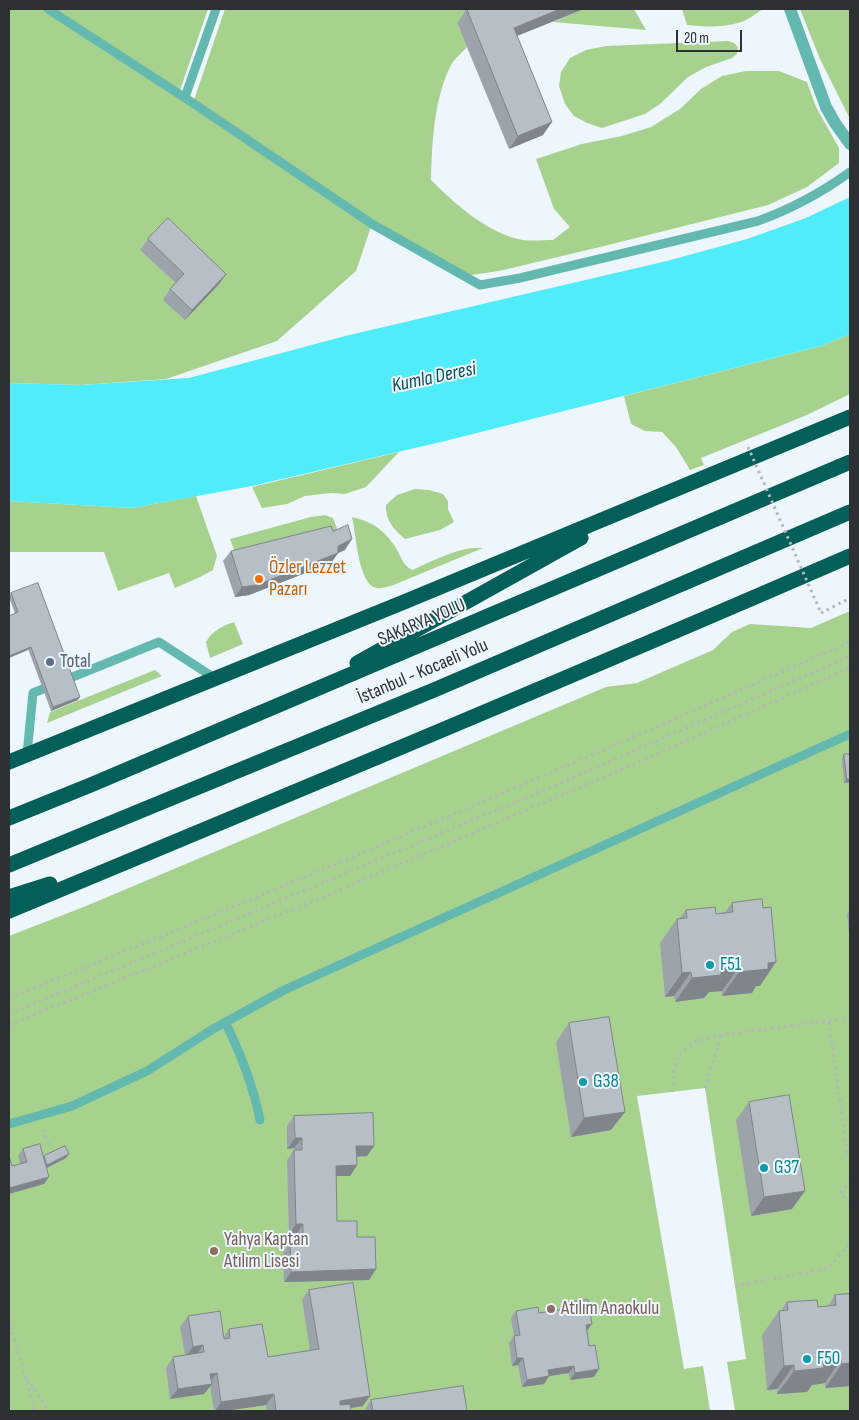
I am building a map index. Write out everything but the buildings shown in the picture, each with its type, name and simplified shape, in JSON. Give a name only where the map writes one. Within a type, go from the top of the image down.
[{"type":"highway","points":[[9,762],[850,417]]},
{"type":"highway","name":"SAKARYA YOLU","points":[[9,818],[850,462]]},
{"type":"highway","points":[[290,700],[641,504]]},
{"type":"highway","name":"İstanbul - Kocaeli Yolu","points":[[9,865],[434,690],[850,512]]},
{"type":"highway","points":[[9,910],[585,671],[850,556]]},
{"type":"highway","points":[[9,897],[137,858]]},
{"type":"street","points":[[790,9],[826,107],[850,144]]},
{"type":"lane","points":[[48,9],[185,97],[372,224],[480,285],[520,278],[758,221],[784,212],[805,201],[850,172]]},
{"type":"lane","points":[[185,97],[216,9]]},
{"type":"lane","points":[[27,754],[33,693],[159,642],[216,678]]},
{"type":"lane","points":[[9,1124],[81,1102],[147,1071],[225,1022],[284,990],[850,734]]},
{"type":"lane","points":[[225,1022],[242,1055],[254,1091],[260,1120]]},
{"type":"path","points":[[748,447],[820,613],[850,598]]},
{"type":"path","points":[[9,998],[160,937],[635,738],[850,642]]},
{"type":"path","points":[[9,1014],[552,788],[850,656]]},
{"type":"path","points":[[9,1025],[316,900],[654,755],[850,668]]},
{"type":"path","points":[[672,1092],[674,1070],[679,1054],[696,1041],[850,1018]]},
{"type":"path","points":[[829,1022],[847,1152],[850,1155]]},
{"type":"path","points":[[705,1088],[721,1036]]},
{"type":"path","points":[[850,1181],[840,1194],[850,1202]]},
{"type":"path","points":[[735,1286],[829,1268],[850,1242]]},
{"type":"path","points":[[9,1320],[35,1411]]},
{"type":"path","points":[[25,1376],[49,1411]]},
{"type":"green space","points":[[9,9],[208,9],[179,93],[193,103],[225,9],[464,9],[467,16],[457,23],[467,47],[451,65],[437,106],[433,136],[431,180],[459,206],[480,221],[502,234],[518,239],[553,240],[570,227],[554,209],[536,159],[582,144],[622,136],[651,127],[680,109],[701,89],[722,76],[746,71],[779,71],[807,82],[816,107],[839,148],[839,163],[807,187],[768,205],[499,271],[464,276],[372,224],[356,271],[277,341],[166,379],[81,385],[9,383]]},
{"type":"green space","points":[[584,9],[634,9],[646,30],[553,22]]},
{"type":"green space","points":[[682,9],[763,9],[739,23],[709,26],[687,25]]},
{"type":"green space","points":[[800,9],[850,9],[850,119],[820,59]]},
{"type":"green space","points":[[728,41],[738,47],[737,54],[732,58],[706,67],[688,77],[660,104],[645,114],[602,128],[574,116],[565,104],[559,86],[561,72],[570,58],[586,50],[606,46]]},
{"type":"green space","points":[[850,334],[850,394],[807,415],[701,458],[704,465],[690,470],[676,447],[662,432],[645,431],[631,424],[624,396],[821,346]]},
{"type":"green space","points":[[399,452],[366,487],[345,494],[331,493],[305,496],[287,504],[262,508],[252,487]]},
{"type":"green space","points":[[415,489],[443,494],[448,501],[448,509],[454,522],[440,530],[405,539],[391,524],[387,515],[386,505],[397,495]]},
{"type":"green space","points":[[196,496],[217,556],[213,570],[175,588],[169,573],[118,591],[104,552],[9,552],[9,501],[132,508]]},
{"type":"green space","points":[[325,515],[333,518],[340,536],[237,558],[230,539],[311,517]]},
{"type":"green space","points":[[352,517],[365,521],[381,530],[394,545],[404,563],[413,570],[465,549],[483,548],[391,586],[376,588],[365,577],[359,557]]},
{"type":"green space","points":[[850,611],[850,1410],[735,1411],[727,1362],[746,1359],[705,1088],[637,1096],[684,1369],[703,1366],[710,1411],[9,1411],[9,936],[86,906],[606,687],[637,683],[713,650],[732,632],[750,624],[811,628]]},
{"type":"green space","points":[[234,622],[243,644],[210,658],[206,642],[208,638],[218,629]]},
{"type":"green space","points":[[155,670],[162,676],[47,723],[50,712]]},
{"type":"water","name":"Kumla Deresi","points":[[850,197],[850,334],[821,346],[445,441],[252,486],[132,508],[9,501],[9,383],[81,385],[189,378],[345,336],[667,261],[747,239],[806,218]]},
{"type":"place","name":"Özler Lezzet Pazarı","points":[[259,579]]},
{"type":"place","name":"Total","points":[[50,662]]},
{"type":"place","name":"F51","points":[[710,965]]},
{"type":"place","name":"G38","points":[[583,1082]]},
{"type":"place","name":"G37","points":[[764,1168]]},
{"type":"place","name":"Yahya Kaptan Atılım Lisesi","points":[[214,1251]]},
{"type":"place","name":"Atılım Anaokulu","points":[[551,1309]]},
{"type":"place","name":"F50","points":[[807,1359]]}]
